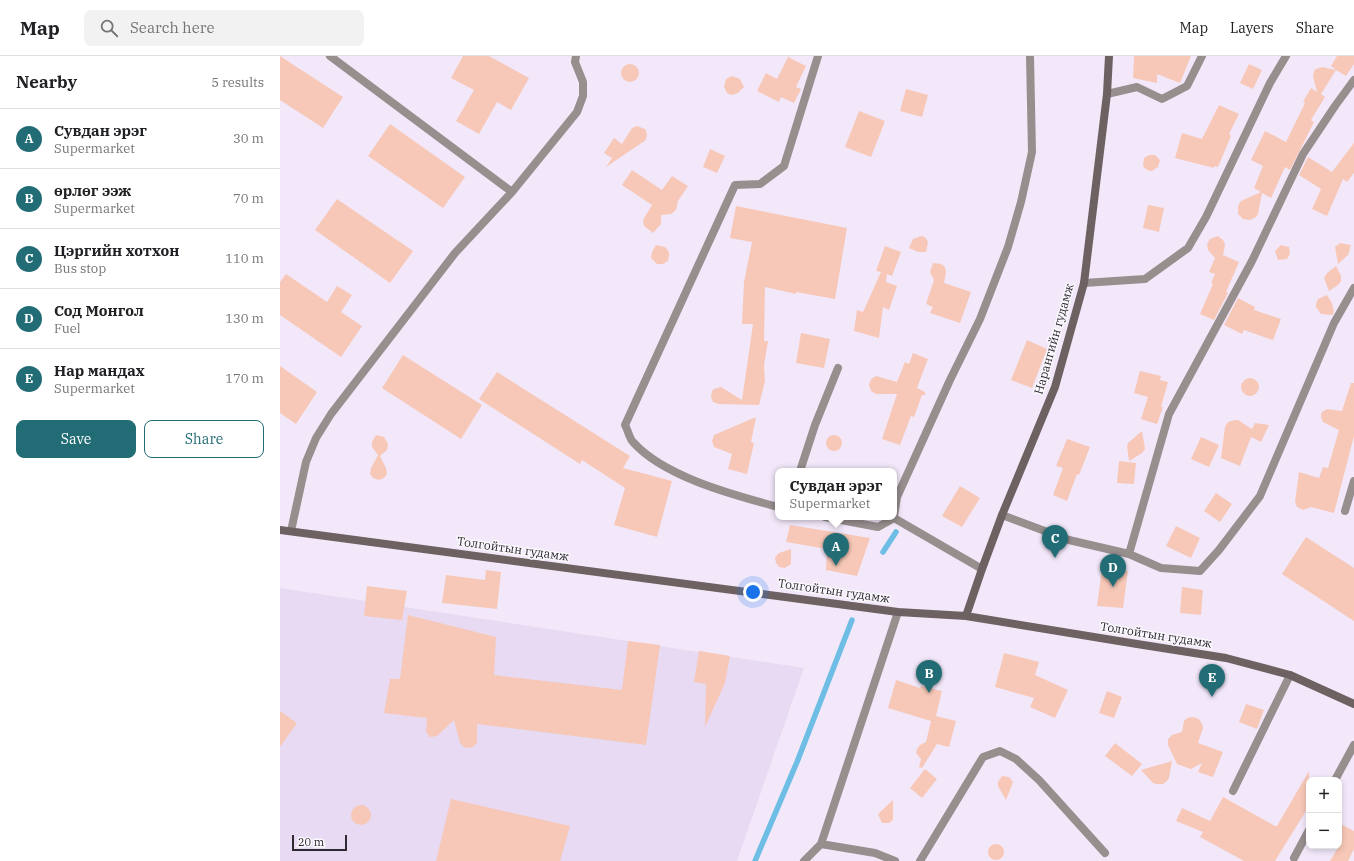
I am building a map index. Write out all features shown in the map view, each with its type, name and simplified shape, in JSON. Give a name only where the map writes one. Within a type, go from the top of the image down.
[{"type":"main road","name":"Нарангийн гудамж","points":[[966,616],[1002,515],[1055,386],[1084,283],[1107,94],[1109,56]]},
{"type":"main road","name":"Толгойтын гудамж","points":[[280,530],[898,612],[966,616],[1226,658],[1290,675],[1354,704]]},
{"type":"street","points":[[330,56],[512,192]]},
{"type":"street","points":[[291,531],[306,462],[316,438],[331,414],[455,253],[512,192],[577,112],[584,96],[583,82],[575,62],[576,56]]},
{"type":"street","points":[[775,506],[720,490],[672,471],[650,457],[632,441],[625,425],[735,185],[760,184],[784,166],[818,56]]},
{"type":"street","points":[[897,497],[950,380],[980,319],[1008,247],[1022,202],[1032,152],[1030,56]]},
{"type":"street","points":[[1107,94],[1137,87],[1162,99],[1187,86],[1202,56]]},
{"type":"street","points":[[1084,283],[1145,279],[1188,248],[1206,217],[1270,83],[1286,56]]},
{"type":"street","points":[[1129,554],[1169,414],[1252,261],[1303,154],[1354,80]]},
{"type":"street","points":[[1002,515],[1070,540],[1129,554],[1161,568],[1200,571],[1219,550],[1260,496],[1334,323],[1354,288]]},
{"type":"street","points":[[801,468],[815,425],[838,368]]},
{"type":"street","points":[[1345,511],[1354,481]]},
{"type":"street","points":[[897,519],[982,569]]},
{"type":"street","points":[[841,520],[878,527],[889,520]]},
{"type":"street","points":[[804,861],[821,844],[898,612]]},
{"type":"street","points":[[1233,791],[1290,675]]},
{"type":"street","points":[[1338,777],[1354,745]]},
{"type":"street","points":[[920,861],[983,757],[1000,752],[1016,759],[1039,780],[1105,853]]},
{"type":"street","points":[[1294,858],[1306,836]]},
{"type":"street","points":[[821,844],[875,853],[896,861]]},
{"type":"shaded area","points":[[280,588],[804,668],[737,861],[280,861]]},
{"type":"building","points":[[280,56],[343,97],[323,128],[280,100]]},
{"type":"building","points":[[463,56],[489,56],[529,78],[511,110],[497,102],[479,134],[456,121],[474,90],[451,78]]},
{"type":"building","points":[[1134,56],[1191,56],[1180,83],[1157,74],[1157,83],[1133,78]]},
{"type":"building","points":[[1337,56],[1354,56],[1354,64],[1346,76],[1331,66]]},
{"type":"building","points":[[788,57],[806,66],[796,87],[801,89],[794,103],[781,97],[779,102],[757,91],[766,73],[777,79]]},
{"type":"building","points":[[630,64],[636,67],[639,73],[636,79],[630,82],[624,79],[621,73],[624,67]]},
{"type":"building","points":[[1249,64],[1262,70],[1253,89],[1240,83]]},
{"type":"building","points":[[1322,67],[1336,70],[1321,94],[1325,97],[1311,120],[1314,122],[1290,170],[1285,167],[1271,198],[1262,193],[1258,214],[1256,217],[1250,220],[1243,219],[1238,214],[1238,207],[1241,201],[1261,192],[1254,188],[1263,166],[1251,160],[1265,131],[1286,142],[1305,103],[1303,102],[1311,88],[1317,92],[1313,77],[1314,71]]},
{"type":"building","points":[[732,76],[740,79],[744,87],[738,93],[732,95],[727,93],[724,87],[726,79]]},
{"type":"building","points":[[906,89],[928,95],[922,117],[900,111]]},
{"type":"building","points":[[1219,105],[1239,114],[1229,134],[1231,136],[1218,167],[1214,166],[1214,168],[1175,158],[1182,133],[1202,139]]},
{"type":"building","points":[[859,111],[885,121],[871,157],[845,147]]},
{"type":"building","points":[[390,124],[465,177],[443,208],[368,156]]},
{"type":"building","points":[[637,126],[645,129],[647,134],[646,140],[606,167],[612,158],[604,153],[614,138],[622,144],[632,128]]},
{"type":"building","points":[[1354,143],[1354,173],[1347,182],[1343,179],[1327,216],[1312,209],[1321,189],[1299,175],[1308,157],[1332,172]]},
{"type":"building","points":[[710,149],[725,156],[717,173],[703,167]]},
{"type":"building","points":[[1149,155],[1155,155],[1160,160],[1158,167],[1152,171],[1147,170],[1143,166],[1144,158]]},
{"type":"building","points":[[632,170],[662,190],[672,176],[688,186],[678,201],[676,210],[671,214],[661,215],[661,224],[653,233],[644,226],[643,220],[652,205],[622,185]]},
{"type":"building","points":[[337,199],[413,251],[390,283],[315,230]]},
{"type":"building","points":[[1148,205],[1164,208],[1159,232],[1143,228]]},
{"type":"building","points":[[736,206],[847,228],[835,299],[796,292],[796,294],[765,287],[764,341],[768,341],[764,365],[765,381],[759,405],[718,404],[713,402],[711,397],[714,389],[721,387],[742,400],[753,324],[742,324],[744,282],[752,242],[730,238]]},
{"type":"building","points":[[921,236],[925,237],[928,242],[926,252],[918,252],[909,248],[913,239]]},
{"type":"building","points":[[1218,236],[1223,240],[1225,245],[1223,255],[1239,262],[1226,292],[1228,293],[1214,320],[1200,314],[1213,284],[1211,283],[1215,274],[1209,272],[1215,258],[1208,250],[1207,244],[1210,239]]},
{"type":"building","points":[[1340,243],[1351,245],[1348,255],[1338,264],[1335,247]]},
{"type":"building","points":[[656,245],[665,247],[669,252],[668,261],[663,264],[657,264],[651,258],[652,252]]},
{"type":"building","points":[[1281,245],[1289,247],[1290,254],[1287,259],[1278,260],[1275,251]]},
{"type":"building","points":[[885,246],[901,252],[892,276],[887,274],[886,282],[897,286],[889,310],[883,307],[879,338],[854,331],[857,310],[863,312],[881,272],[876,271]]},
{"type":"building","points":[[933,263],[941,264],[945,267],[946,272],[944,283],[971,292],[960,323],[930,313],[933,307],[926,304],[934,280],[930,272]]},
{"type":"building","points":[[1336,266],[1341,276],[1341,281],[1329,291],[1324,278],[1327,273]]},
{"type":"building","points":[[286,274],[327,302],[337,286],[352,295],[341,312],[362,326],[341,357],[280,315],[280,282]]},
{"type":"building","points":[[1327,295],[1332,303],[1334,312],[1332,315],[1321,314],[1316,307],[1318,299]]},
{"type":"building","points":[[1238,298],[1255,307],[1254,310],[1281,319],[1273,340],[1244,330],[1242,334],[1224,325]]},
{"type":"building","points":[[801,333],[830,339],[824,368],[796,363]]},
{"type":"building","points":[[1027,340],[1047,349],[1032,388],[1011,380]]},
{"type":"building","points":[[913,353],[928,359],[917,388],[925,392],[925,395],[922,395],[914,417],[911,416],[900,445],[882,439],[897,394],[876,394],[871,391],[869,385],[871,379],[876,376],[897,382],[905,362],[909,364]]},
{"type":"building","points":[[403,355],[482,405],[461,439],[382,388]]},
{"type":"building","points":[[280,366],[317,392],[296,424],[280,413]]},
{"type":"building","points":[[1140,371],[1161,376],[1160,380],[1168,382],[1161,407],[1163,407],[1157,424],[1141,419],[1148,397],[1134,393]]},
{"type":"building","points":[[497,372],[630,456],[623,468],[672,481],[657,537],[614,525],[625,488],[582,460],[580,464],[479,399]]},
{"type":"building","points":[[1250,378],[1256,381],[1259,387],[1256,393],[1250,396],[1244,393],[1241,387],[1244,381]]},
{"type":"building","points":[[1351,383],[1354,383],[1354,436],[1334,513],[1311,507],[1303,510],[1297,507],[1295,502],[1299,472],[1319,478],[1323,467],[1328,468],[1339,430],[1323,422],[1321,414],[1327,409],[1342,411]]},
{"type":"building","points":[[756,417],[751,442],[754,443],[747,474],[728,469],[732,454],[714,447],[712,441],[714,435]]},
{"type":"building","points":[[1238,420],[1252,429],[1255,423],[1269,425],[1261,442],[1251,437],[1240,466],[1221,458],[1225,427],[1228,422]]},
{"type":"building","points":[[1142,431],[1145,449],[1142,453],[1129,461],[1128,443]]},
{"type":"building","points":[[376,435],[384,437],[388,444],[387,450],[380,456],[386,468],[387,474],[384,478],[379,480],[373,478],[370,474],[371,468],[378,455],[372,447],[372,442]]},
{"type":"building","points":[[831,435],[837,435],[842,440],[840,449],[837,451],[831,451],[826,446],[826,440]]},
{"type":"building","points":[[1201,437],[1219,445],[1209,467],[1191,459]]},
{"type":"building","points":[[1067,439],[1090,447],[1079,475],[1077,474],[1067,501],[1053,495],[1063,468],[1056,466]]},
{"type":"building","points":[[1119,461],[1136,463],[1134,484],[1117,483]]},
{"type":"building","points":[[960,486],[980,498],[962,527],[942,516]]},
{"type":"building","points":[[1216,493],[1232,504],[1220,522],[1204,511]]},
{"type":"building","points":[[790,525],[870,538],[857,576],[826,570],[827,549],[786,542]]},
{"type":"building","points":[[1176,526],[1200,538],[1191,558],[1166,546]]},
{"type":"building","points":[[1306,537],[1354,568],[1354,621],[1282,574]]},
{"type":"building","points":[[791,549],[791,564],[785,568],[779,567],[775,558],[777,555]]},
{"type":"building","points":[[1102,568],[1128,571],[1123,608],[1097,606]]},
{"type":"building","points":[[486,570],[501,572],[497,609],[442,603],[446,575],[485,580]]},
{"type":"building","points":[[367,586],[407,591],[402,620],[364,616]]},
{"type":"building","points":[[1182,587],[1203,590],[1201,615],[1180,613]]},
{"type":"building","points":[[408,615],[496,637],[494,675],[622,690],[628,641],[660,645],[646,745],[477,724],[477,743],[473,747],[467,748],[460,743],[454,720],[437,736],[430,737],[426,732],[427,718],[384,713],[390,679],[400,679]]},
{"type":"building","points":[[699,651],[730,656],[725,683],[705,727],[706,684],[694,682]]},
{"type":"building","points":[[1004,653],[1039,662],[1035,675],[1068,690],[1055,718],[1030,707],[1034,698],[995,687]]},
{"type":"building","points":[[896,680],[920,688],[921,686],[942,691],[936,716],[956,721],[949,747],[937,744],[922,768],[919,767],[921,759],[916,753],[920,745],[926,742],[931,721],[888,708]]},
{"type":"building","points":[[1107,691],[1122,697],[1114,718],[1099,713]]},
{"type":"building","points":[[1246,704],[1264,710],[1257,729],[1239,722]]},
{"type":"building","points":[[280,711],[297,723],[280,747]]},
{"type":"building","points":[[1193,717],[1199,719],[1203,728],[1198,743],[1223,752],[1213,777],[1198,772],[1202,763],[1191,769],[1177,764],[1168,745],[1168,739],[1172,735],[1182,732],[1184,721],[1187,718]]},
{"type":"building","points":[[1115,743],[1142,764],[1132,776],[1105,756]]},
{"type":"building","points":[[1172,761],[1169,778],[1163,784],[1153,783],[1141,770]]},
{"type":"building","points":[[925,769],[937,779],[922,798],[910,788]]},
{"type":"building","points":[[1309,771],[1309,777],[1306,777],[1306,811],[1275,861],[1244,861],[1200,837],[1203,832],[1176,821],[1182,808],[1210,821],[1223,797],[1277,826]]},
{"type":"building","points":[[1002,776],[1009,777],[1013,782],[1006,800],[998,786],[998,782]]},
{"type":"building","points":[[451,799],[570,826],[560,861],[436,861]]},
{"type":"building","points":[[893,800],[893,820],[889,823],[882,823],[878,814]]},
{"type":"building","points":[[361,805],[368,808],[371,815],[368,822],[361,825],[354,822],[351,815],[354,808]]},
{"type":"building","points":[[1342,825],[1354,831],[1354,849],[1348,861],[1330,861],[1337,849],[1342,849]]},
{"type":"building","points":[[993,844],[999,844],[1004,849],[1002,858],[999,860],[993,860],[988,855],[988,849]]},
{"type":"waterway","points":[[883,552],[896,532]]},
{"type":"waterway","points":[[755,861],[797,762],[852,620]]},
{"type":"place","name":"Цэргийн хотхон","points":[[1055,558]]},
{"type":"place","name":"Сувдан эрэг","points":[[836,566]]},
{"type":"place","name":"Сод Монгол","points":[[1113,587]]},
{"type":"place","name":"өрлөг ээж","points":[[929,693]]},
{"type":"place","name":"Нар мандах","points":[[1212,697]]}]
